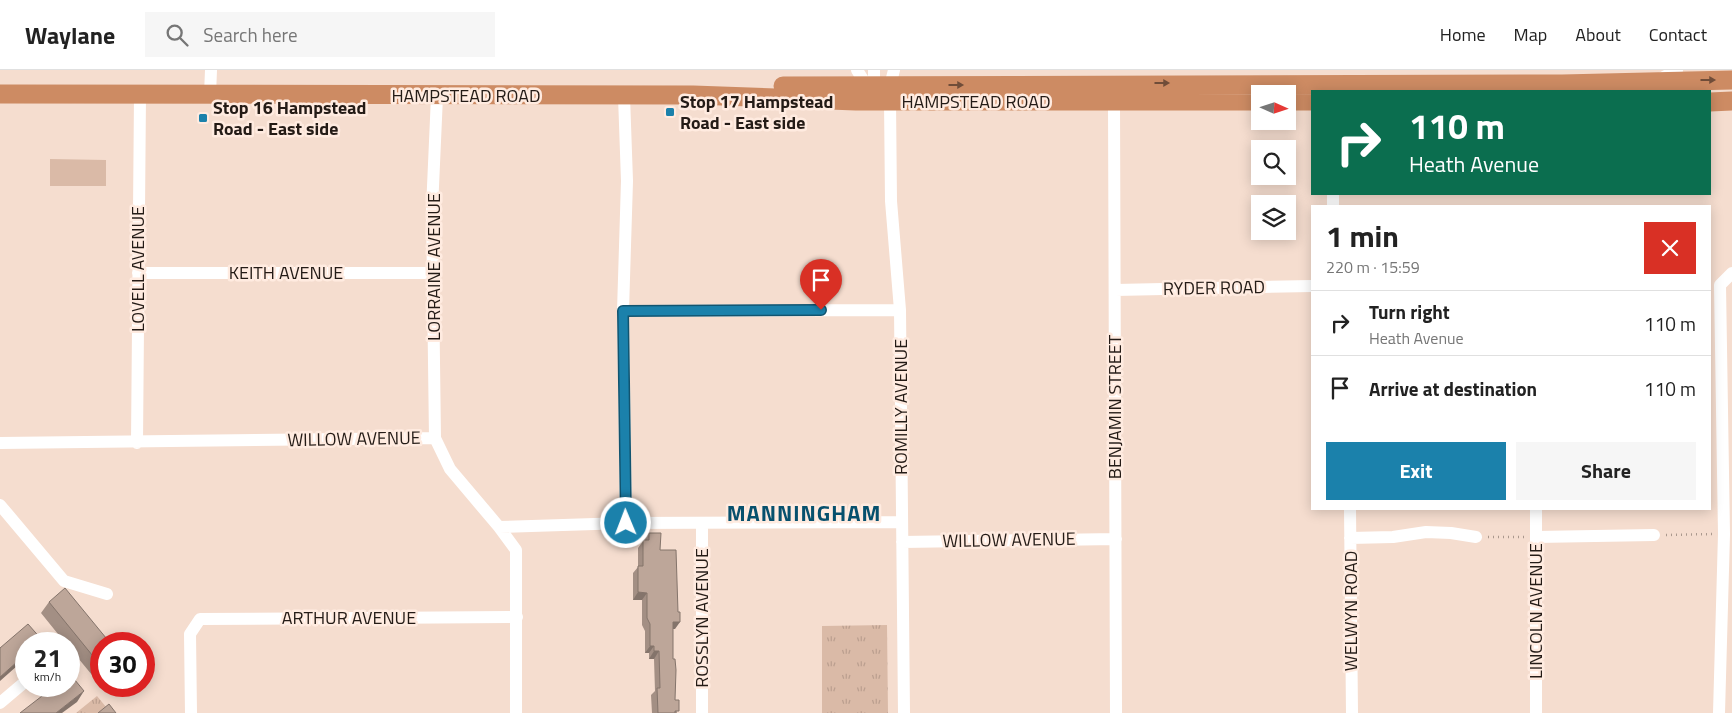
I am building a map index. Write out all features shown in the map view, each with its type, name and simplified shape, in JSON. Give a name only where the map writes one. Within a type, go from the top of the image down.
[{"type":"highway","name":"HAMPSTEAD ROAD","points":[[1114,93],[1732,80]]},
{"type":"highway","name":"HAMPSTEAD ROAD","points":[[0,94],[624,96],[692,95],[878,86],[1114,93],[1251,101]]},
{"type":"highway","points":[[1296,101],[1311,101]]},
{"type":"highway","points":[[1711,102],[1732,101]]},
{"type":"street","points":[[210,95],[211,70]]},
{"type":"street","points":[[857,70],[878,86]]},
{"type":"street","points":[[1656,82],[1677,70]]},
{"type":"street","name":"ROMILLY AVENUE","points":[[878,86],[891,202],[900,310],[904,713]]},
{"type":"street","name":"BENJAMIN STREET","points":[[1114,93],[1116,713]]},
{"type":"street","name":"LOVELL AVENUE","points":[[137,443],[140,95]]},
{"type":"street","name":"LORRAINE AVENUE","points":[[435,438],[432,209],[437,96]]},
{"type":"street","points":[[624,96],[627,204],[623,311],[626,523]]},
{"type":"street","name":"KEITH AVENUE","points":[[138,273],[434,274]]},
{"type":"street","points":[[1719,713],[1728,534],[1715,285],[1732,273]]},
{"type":"street","name":"RYDER ROAD","points":[[1114,290],[1311,286]]},
{"type":"street","points":[[623,311],[900,310]]},
{"type":"street","name":"WILLOW AVENUE","points":[[0,443],[137,443],[435,438],[450,469],[516,550],[516,713]]},
{"type":"street","points":[[0,505],[64,581],[107,594]]},
{"type":"street","name":"WELWYN ROAD","points":[[1350,510],[1352,713]]},
{"type":"street","name":"LINCOLN AVENUE","points":[[1536,510],[1536,713]]},
{"type":"street","points":[[499,527],[626,523],[901,522]]},
{"type":"street","name":"ROSSLYN AVENUE","points":[[702,523],[702,713]]},
{"type":"street","points":[[1350,538],[1393,537],[1426,532],[1450,532],[1476,537]]},
{"type":"street","points":[[1536,537],[1654,535]]},
{"type":"street","name":"WILLOW AVENUE","points":[[902,542],[1116,539]]},
{"type":"street","name":"ARTHUR AVENUE","points":[[191,713],[190,634],[200,619],[517,617]]},
{"type":"street","points":[[0,703],[15,690]]},
{"type":"path","points":[[1654,535],[1728,534]]},
{"type":"path","points":[[1476,537],[1536,537]]},
{"type":"green space","points":[[50,159],[106,160],[106,186],[50,186]]},
{"type":"green space","points":[[887,625],[888,713],[822,713],[822,626]]},
{"type":"green space","points":[[98,697],[111,713],[76,713]]},
{"type":"building","points":[[649,533],[661,533],[660,550],[676,550],[680,622],[673,622],[673,659],[675,659],[676,670],[675,700],[679,700],[679,711],[675,711],[675,713],[658,713],[657,688],[660,688],[659,651],[654,651],[654,646],[650,646],[647,593],[638,592],[638,566],[643,566],[643,540],[649,540]]},
{"type":"building","points":[[65,588],[101,632],[90,632],[90,652],[80,640],[80,632],[73,632],[49,602]]},
{"type":"building","points":[[28,624],[35,632],[19,632]]},
{"type":"building","points":[[15,635],[15,664],[0,677],[0,648]]},
{"type":"building","points":[[80,686],[84,691],[80,694]]},
{"type":"building","points":[[41,697],[76,697],[56,713],[20,713]]},
{"type":"building","points":[[109,704],[116,713],[98,713]]},
{"type":"place","name":"Stop 17 Hampstead Road - East side","points":[[670,112]]},
{"type":"place","name":"Stop 16 Hampstead Road - East side","points":[[203,118]]},
{"type":"district","name":"MANNINGHAM","points":[[804,513]]},
{"type":"route","points":[[626,523],[623,311],[821,310]]}]
